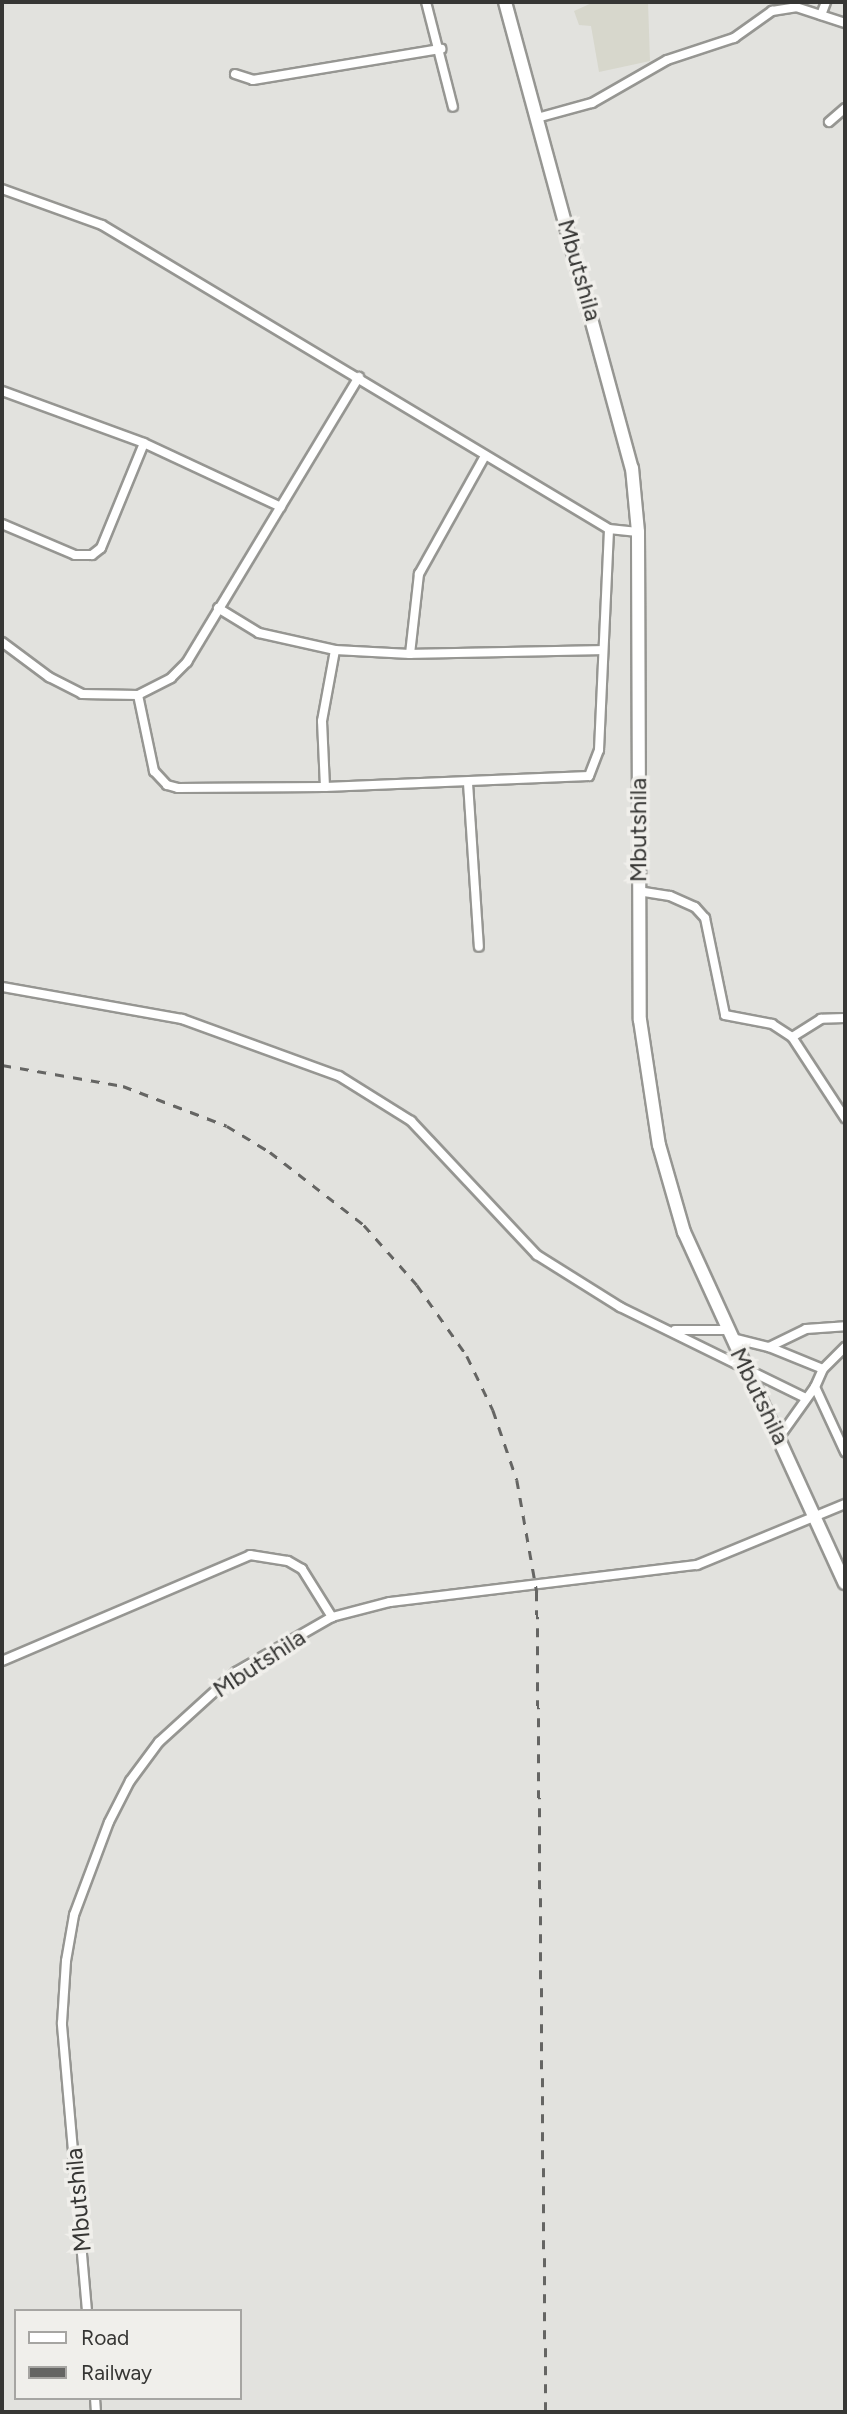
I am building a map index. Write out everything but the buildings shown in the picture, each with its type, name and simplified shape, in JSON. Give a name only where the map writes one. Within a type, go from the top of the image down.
[{"type":"street","points":[[426,2],[441,49],[453,107]]},
{"type":"street","name":"Mbutshila","points":[[87,2309],[62,2023],[66,1961],[87,1874],[130,1781],[159,1742],[236,1672],[332,1617],[401,1600],[697,1564],[813,1518],[780,1436],[730,1334],[669,1189],[646,1084],[640,1020],[638,891],[638,532],[632,468],[621,417],[505,2]]},
{"type":"street","points":[[821,15],[826,2]]},
{"type":"street","points":[[537,118],[592,103],[667,60],[734,38],[772,10],[796,7],[845,23]]},
{"type":"street","points":[[235,74],[253,80],[441,49]]},
{"type":"street","points":[[829,122],[845,108]]},
{"type":"street","points":[[2,189],[102,225],[609,529],[638,532]]},
{"type":"street","points":[[2,642],[49,677],[82,694],[138,695],[171,678],[187,662],[359,377]]},
{"type":"street","points":[[2,391],[144,443],[281,507]]},
{"type":"street","points":[[2,524],[75,555],[92,555],[101,548],[144,443]]},
{"type":"street","points":[[410,654],[419,573],[485,456]]},
{"type":"street","points":[[138,695],[154,771],[167,785],[188,789],[468,783],[589,776],[599,750],[609,529]]},
{"type":"street","points":[[218,608],[259,633],[335,650],[410,654],[602,650]]},
{"type":"street","points":[[326,787],[322,721],[335,650]]},
{"type":"street","points":[[468,783],[479,947]]},
{"type":"street","points":[[638,891],[670,896],[695,907],[705,918],[725,1014],[772,1024],[792,1037],[845,1118]]},
{"type":"street","points":[[2,987],[182,1019],[340,1076],[411,1121],[537,1255],[620,1307],[676,1331],[748,1372],[806,1398]]},
{"type":"street","points":[[792,1037],[821,1019],[845,1018]]},
{"type":"street","points":[[769,1347],[806,1329],[845,1326]]},
{"type":"street","points":[[676,1331],[730,1334],[823,1368]]},
{"type":"street","points":[[780,1436],[815,1387],[823,1368],[845,1347]]},
{"type":"street","points":[[815,1387],[845,1452]]},
{"type":"street","points":[[845,1504],[813,1518],[845,1583]]},
{"type":"street","points":[[2,1661],[250,1555],[288,1561],[302,1569],[332,1617]]},
{"type":"shaded area","points":[[594,2],[648,2],[650,61],[599,72],[591,26],[579,25],[574,11]]},
{"type":"railway","points":[[2,1065],[123,1086],[227,1126],[270,1152],[364,1225],[417,1285],[467,1356],[493,1410],[517,1480],[537,1592],[546,2412]]}]
